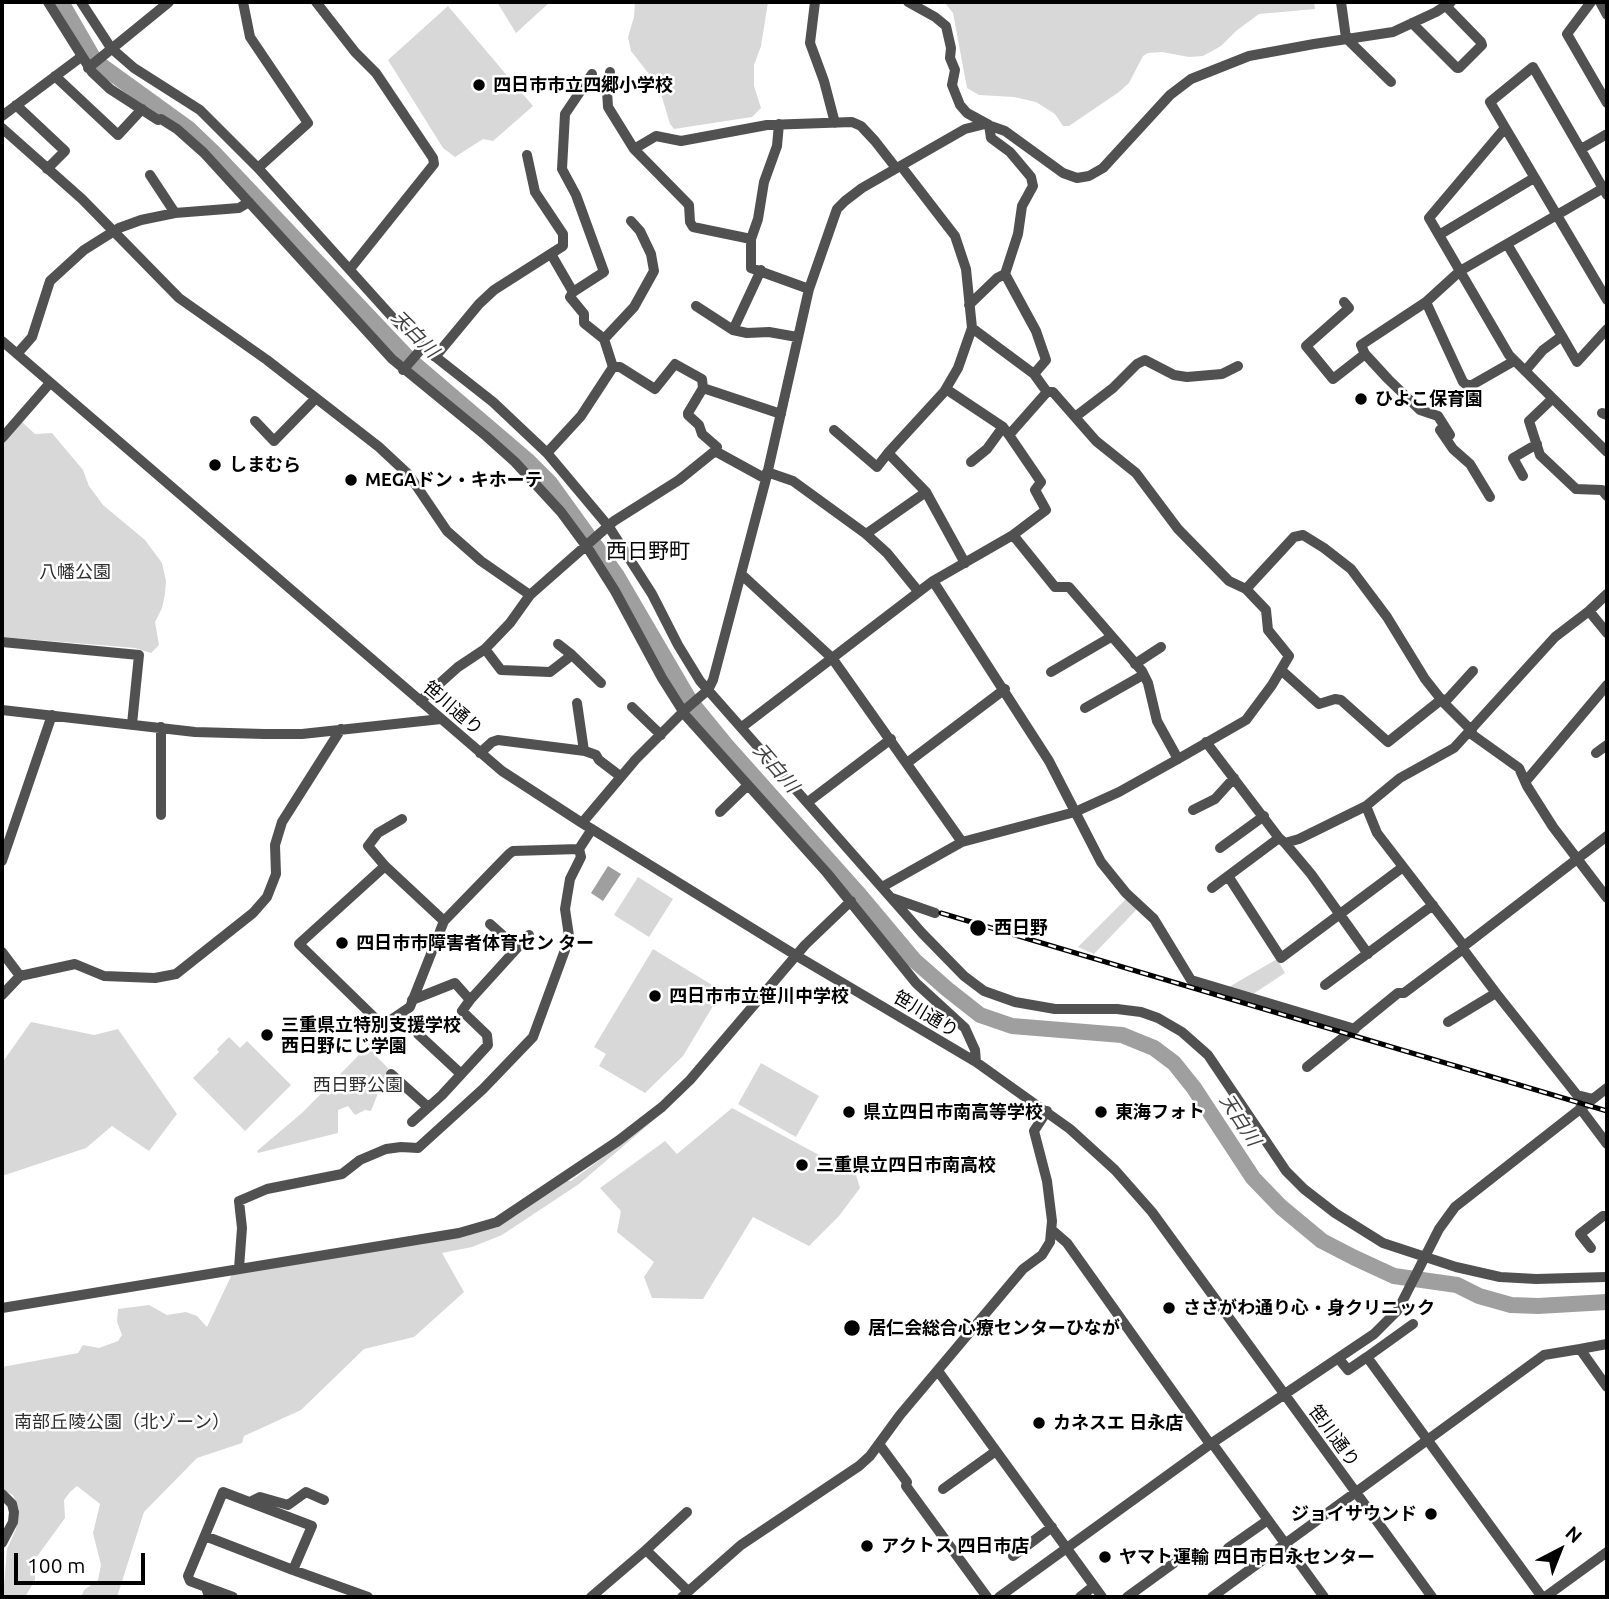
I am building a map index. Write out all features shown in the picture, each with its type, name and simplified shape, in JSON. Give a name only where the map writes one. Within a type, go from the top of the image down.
[{"type":"street","points":[[48,2],[81,57],[110,89],[184,135],[404,369],[459,412],[515,463],[561,512],[587,546],[615,591],[662,678],[685,710],[851,901],[916,982],[965,1028],[975,1050],[976,1062]]},
{"type":"street","points":[[90,67],[169,2]]},
{"type":"street","points":[[243,2],[250,37],[308,123],[258,168]]},
{"type":"street","points":[[316,2],[355,52],[376,73],[434,164],[350,269]]},
{"type":"street","points":[[815,2],[810,43],[835,123]]},
{"type":"street","points":[[908,2],[946,26],[951,48],[950,58],[955,70],[952,85],[967,113],[1005,131],[1063,173],[1077,178],[1089,176],[1103,167],[1170,96],[1191,79],[1249,57],[1346,38],[1393,32],[1412,23],[1436,12],[1448,3],[1482,45],[1457,68],[1412,23]]},
{"type":"street","points":[[1341,2],[1346,38],[1391,82]]},
{"type":"street","points":[[1591,2],[1567,34],[1607,103]]},
{"type":"street","points":[[1600,2],[1607,15]]},
{"type":"street","points":[[86,3],[109,49],[200,110],[258,168],[422,349],[493,402],[547,453],[608,529],[652,594],[692,671],[922,933],[964,976],[984,991],[1015,1002],[1055,1009],[1116,1009],[1141,1012],[1182,1032],[1208,1055],[1286,1171],[1335,1213],[1383,1243],[1456,1267],[1500,1277],[1607,1278]]},
{"type":"street","points":[[2,116],[81,57]]},
{"type":"street","points":[[1450,435],[1441,419],[1420,410],[1365,354],[1361,345],[1426,302],[1460,271],[1556,215],[1606,190],[1533,68],[1490,102],[1534,178],[1556,215],[1607,300]]},
{"type":"street","points":[[610,72],[608,107],[634,149],[689,205],[693,227],[751,239]]},
{"type":"street","points":[[593,74],[565,114],[562,169],[576,195],[604,272],[573,292],[570,297],[584,314],[584,323],[604,339],[613,367]]},
{"type":"street","points":[[55,75],[118,135],[142,109]]},
{"type":"street","points":[[16,105],[65,151],[47,170]]},
{"type":"street","points":[[634,149],[656,136],[681,141],[766,125],[852,122],[861,126],[955,236],[965,270],[972,328],[958,368],[946,388],[877,467],[834,430]]},
{"type":"street","points":[[779,124],[777,146],[764,182],[758,219],[751,239],[751,268],[808,289]]},
{"type":"street","points":[[582,823],[620,776],[708,690],[722,647],[766,476],[808,289],[837,209],[862,188],[965,129],[989,125]]},
{"type":"street","points":[[969,304],[1005,274],[1018,234],[1022,206],[1033,186],[1031,177],[1010,152],[991,138],[989,125]]},
{"type":"street","points":[[2,128],[82,199],[179,298],[257,352],[379,447],[409,475],[447,531],[481,561],[530,595]]},
{"type":"street","points":[[1505,128],[1429,218],[1514,361],[1607,452]]},
{"type":"street","points":[[1581,149],[1607,134]]},
{"type":"street","points":[[435,357],[494,290],[563,246],[563,234],[535,192],[527,155]]},
{"type":"street","points":[[150,175],[175,213]]},
{"type":"street","points":[[1439,235],[1534,178]]},
{"type":"street","points":[[17,354],[32,337],[50,281],[84,250],[113,231],[134,222],[175,213],[239,208],[249,202]]},
{"type":"street","points":[[604,339],[634,307],[654,271],[652,254],[640,231],[631,221]]},
{"type":"street","points":[[1507,244],[1577,362],[1607,329]]},
{"type":"street","points":[[551,254],[573,292]]},
{"type":"street","points":[[733,330],[761,270]]},
{"type":"street","points":[[1005,274],[1037,331],[1046,359],[1034,374]]},
{"type":"street","points":[[1343,302],[1349,308],[1306,346],[1333,379],[1365,354]]},
{"type":"street","points":[[1426,302],[1463,382],[1467,385],[1472,385],[1514,361]]},
{"type":"street","points":[[696,306],[733,330],[797,337]]},
{"type":"street","points":[[882,887],[962,842],[1099,803],[1178,759],[1246,720],[1289,656],[1268,630],[1266,610],[1246,589],[1229,581],[1178,529],[1136,473],[1096,441],[1034,374],[972,328]]},
{"type":"street","points":[[1525,371],[1543,350],[1562,336]]},
{"type":"street","name":"笹川通り","points":[[2,341],[480,753],[520,783],[797,956],[976,1062],[1047,1111],[1115,1170],[1152,1212],[1432,1597]]},
{"type":"street","points":[[404,369],[422,349]]},
{"type":"street","points":[[1075,416],[1113,388],[1145,359],[1174,375],[1187,377],[1222,374],[1238,366]]},
{"type":"street","points":[[420,701],[451,673],[485,649],[510,623],[530,595],[614,521],[678,480],[715,451],[717,447],[702,434],[699,425],[688,413],[703,388],[702,379],[675,364],[655,389],[620,368],[613,367]]},
{"type":"street","points":[[547,453],[581,416],[613,367]]},
{"type":"street","points":[[2,438],[50,383]]},
{"type":"street","points":[[703,388],[781,414]]},
{"type":"street","points":[[742,727],[918,591],[1013,536],[1046,510],[1035,490],[1041,482],[1006,431],[946,388]]},
{"type":"street","points":[[971,462],[1047,391]]},
{"type":"street","points":[[255,421],[274,441],[316,398]]},
{"type":"street","points":[[1552,399],[1529,421],[1540,455],[1576,489],[1602,490],[1607,496]]},
{"type":"street","points":[[1432,414],[1443,438],[1470,464],[1490,497]]},
{"type":"street","points":[[1523,476],[1513,458],[1537,444]]},
{"type":"street","points":[[715,451],[766,476],[793,481],[866,534],[887,553],[918,591]]},
{"type":"street","points":[[888,453],[926,492],[965,562]]},
{"type":"street","points":[[866,534],[926,492]]},
{"type":"street","points":[[1246,589],[1294,532],[1303,535],[1350,569],[1387,617],[1424,679],[1471,732],[1519,768],[1553,827],[1607,898]]},
{"type":"street","points":[[1013,536],[1055,587],[1069,587],[1135,664],[1148,683],[1157,721],[1178,759]]},
{"type":"street","points":[[741,574],[832,658],[962,842]]},
{"type":"street","points":[[933,581],[1049,761],[1101,862],[1126,893],[1154,919],[1191,980],[1355,1028]]},
{"type":"street","points":[[1212,888],[1282,840],[1299,839],[1366,806],[1400,778],[1446,754],[1471,732],[1555,637],[1607,594]]},
{"type":"street","points":[[1589,611],[1607,633]]},
{"type":"street","points":[[1051,672],[1111,637]]},
{"type":"street","points":[[2,642],[139,655],[132,724]]},
{"type":"street","points":[[558,644],[601,683]]},
{"type":"street","points":[[1135,664],[1161,647]]},
{"type":"street","points":[[485,649],[501,670],[550,672],[572,655]]},
{"type":"street","points":[[1281,670],[1319,704],[1341,700],[1388,743],[1443,701],[1473,671]]},
{"type":"street","points":[[1085,708],[1143,675]]},
{"type":"street","points":[[1526,781],[1607,685]]},
{"type":"street","points":[[908,763],[1005,689]]},
{"type":"street","points":[[577,703],[584,751]]},
{"type":"street","points":[[632,707],[661,734]]},
{"type":"street","points":[[2,710],[195,732],[264,734],[302,734],[441,719]]},
{"type":"street","points":[[2,861],[52,715]]},
{"type":"street","points":[[161,727],[161,815]]},
{"type":"street","points":[[2,995],[20,976],[75,964],[104,975],[155,978],[176,974],[253,913],[267,897],[275,874],[275,845],[282,822],[341,729]]},
{"type":"street","points":[[808,802],[891,739]]},
{"type":"street","points":[[480,753],[498,740],[584,751],[596,755],[620,776]]},
{"type":"street","points":[[1206,742],[1368,954]]},
{"type":"street","points":[[1596,753],[1607,745]]},
{"type":"street","points":[[1193,810],[1215,799],[1234,778]]},
{"type":"street","points":[[720,812],[748,785]]},
{"type":"street","points":[[1366,806],[1377,833],[1496,993],[1577,1095],[1593,1099]]},
{"type":"street","points":[[1220,848],[1264,816]]},
{"type":"street","points":[[402,819],[378,832],[368,846],[385,866],[444,921]]},
{"type":"street","points":[[579,849],[592,829]]},
{"type":"street","points":[[1307,1066],[1398,993],[1404,993],[1607,836]]},
{"type":"street","points":[[385,866],[299,943],[378,1021],[388,1022],[410,1007],[444,921],[513,851],[579,849]]},
{"type":"street","points":[[239,1268],[243,1228],[239,1200],[267,1189],[342,1174],[360,1160],[386,1149],[418,1149],[491,1082],[533,1037],[569,936],[565,909],[570,878],[582,857],[579,849]]},
{"type":"street","points":[[1228,876],[1281,958],[1403,867]]},
{"type":"street","points":[[891,898],[936,912]]},
{"type":"street","points":[[2,1308],[459,1233],[497,1222],[618,1141],[662,1107],[690,1080],[797,956],[851,901]]},
{"type":"street","points":[[1325,985],[1433,905]]},
{"type":"street","points":[[490,924],[517,948]]},
{"type":"street","points":[[412,1122],[488,1045],[487,1035],[462,1012],[529,935]]},
{"type":"street","points":[[2,953],[20,976]]},
{"type":"street","points":[[412,1000],[455,983],[470,1000]]},
{"type":"street","points":[[1448,1023],[1496,993]]},
{"type":"street","points":[[418,1034],[461,1074]]},
{"type":"street","points":[[391,1073],[428,1107]]},
{"type":"street","points":[[999,1597],[1211,1444],[1339,1359],[1384,1325],[1403,1302],[1439,1229],[1455,1207],[1607,1088]]},
{"type":"street","points":[[1580,1108],[1607,1144]]},
{"type":"street","points":[[646,1550],[685,1594],[741,1545],[859,1466],[1023,1269],[1042,1255],[1050,1242],[1052,1230],[1046,1181],[1034,1136],[1034,1131],[1047,1111]]},
{"type":"street","points":[[1591,1248],[1580,1234],[1603,1216],[1607,1216]]},
{"type":"street","points":[[1052,1230],[1067,1243],[1324,1597]]},
{"type":"street","points":[[1339,1359],[1348,1370],[1413,1324]]},
{"type":"street","points":[[1212,1597],[1544,1355],[1607,1344]]},
{"type":"street","points":[[1580,1349],[1607,1387]]},
{"type":"street","points":[[1367,1357],[1544,1597],[1607,1552]]},
{"type":"street","points":[[937,1371],[1102,1597]]},
{"type":"street","points":[[879,1444],[907,1482],[906,1486],[987,1597]]},
{"type":"street","points":[[943,1489],[996,1451]]},
{"type":"street","points":[[233,1597],[208,1592],[190,1581],[188,1576],[223,1492],[312,1526],[293,1570]]},
{"type":"street","points":[[250,1502],[260,1497],[288,1505],[306,1492],[324,1500]]},
{"type":"street","points":[[2,1494],[12,1504],[13,1511],[13,1522],[2,1543]]},
{"type":"street","points":[[591,1597],[687,1513]]},
{"type":"street","points":[[1228,1548],[1268,1520]]},
{"type":"street","points":[[1013,1556],[1052,1527]]},
{"type":"street","points":[[205,1536],[293,1570],[341,1593],[368,1597]]},
{"type":"street","points":[[1127,1597],[1174,1563]]},
{"type":"street","points":[[1080,1597],[1094,1586]]},
{"type":"green space","points":[[497,2],[550,2],[516,33]]},
{"type":"green space","points":[[635,2],[768,2],[761,46],[754,65],[754,86],[761,108],[752,117],[674,129],[659,87],[631,51],[628,37]]},
{"type":"green space","points":[[944,2],[1314,2],[1315,9],[1259,14],[1221,46],[1203,56],[1148,53],[1143,56],[1129,83],[1119,92],[1069,126],[1063,126],[1055,114],[1036,102],[1014,97],[979,95],[967,88],[953,13]]},
{"type":"green space","points":[[448,6],[533,106],[493,141],[483,139],[455,157],[443,148],[388,60]]},
{"type":"green space","name":"八幡公園","points":[[22,422],[35,434],[52,433],[83,470],[89,486],[103,505],[145,540],[162,563],[166,581],[165,594],[155,622],[159,645],[151,653],[135,648],[2,637],[2,444]]},
{"type":"green space","points":[[638,877],[673,899],[649,937],[614,915]]},
{"type":"green space","points":[[1126,899],[1137,909],[1094,954],[1078,947]]},
{"type":"green space","points":[[653,949],[722,991],[683,1056],[645,1093],[599,1066],[606,1054],[594,1047]]},
{"type":"green space","points":[[1277,959],[1285,973],[1253,994],[1229,987]]},
{"type":"green space","points":[[31,1022],[94,1035],[118,1029],[177,1114],[149,1151],[112,1126],[86,1148],[2,1176],[2,1063]]},
{"type":"green space","name":"西日野公園","points":[[380,1028],[383,1031],[371,1046],[376,1056],[388,1068],[371,1111],[365,1110],[355,1115],[348,1106],[338,1110],[338,1133],[258,1153],[257,1151],[303,1112],[356,1058]]},
{"type":"green space","points":[[229,1037],[240,1048],[247,1041],[291,1085],[245,1131],[193,1078],[219,1052],[217,1049]]},
{"type":"green space","points":[[761,1063],[819,1096],[796,1137],[738,1104]]},
{"type":"green space","points":[[732,1108],[856,1175],[860,1188],[839,1216],[809,1246],[753,1217],[703,1299],[652,1298],[644,1277],[654,1262],[617,1232],[621,1211],[600,1188],[665,1141],[677,1154]]},
{"type":"green space","name":"南部丘陵公園（北ゾーン）","points":[[654,1120],[579,1184],[502,1235],[472,1247],[442,1253],[464,1292],[414,1337],[364,1349],[301,1410],[244,1436],[242,1443],[197,1458],[144,1512],[117,1597],[81,1597],[84,1590],[98,1580],[101,1565],[93,1533],[100,1504],[77,1486],[64,1500],[65,1518],[36,1558],[35,1580],[25,1597],[3,1597],[7,1549],[16,1529],[19,1509],[13,1495],[2,1490],[2,1367],[78,1353],[83,1345],[99,1348],[118,1341],[122,1335],[117,1322],[118,1309],[149,1305],[167,1315],[186,1312],[197,1316],[207,1327],[232,1274],[421,1244],[465,1236],[498,1226],[565,1180],[571,1181]]},
{"type":"shaded area","points":[[608,866],[621,874],[603,901],[591,893]]},
{"type":"waterway","name":"天白川","points":[[61,2],[95,61],[189,129],[410,360],[550,483],[617,576],[690,701],[914,960],[947,989],[980,1015],[1012,1026],[1122,1035],[1154,1048],[1174,1063],[1194,1088],[1253,1178],[1281,1207],[1322,1241],[1355,1258],[1394,1276],[1457,1285],[1479,1296],[1511,1305],[1607,1302]]},
{"type":"railway","points":[[941,913],[1607,1111]]},
{"type":"place","name":"四日市市立四郷小学校","points":[[479,85]]},
{"type":"place","name":"ひよこ保育園","points":[[1361,399]]},
{"type":"place","name":"しまむら","points":[[215,465]]},
{"type":"place","name":"MEGAドン・キホーテ","points":[[351,480]]},
{"type":"place","name":"西日野","points":[[978,928]]},
{"type":"place","name":"四日市市障害者体育セン ター","points":[[342,943]]},
{"type":"place","name":"四日市市立笹川中学校","points":[[655,996]]},
{"type":"place","name":"三重県立特別支援学校 西日野にじ学園","points":[[267,1035]]},
{"type":"place","name":"県立四日市南高等学校","points":[[849,1112]]},
{"type":"place","name":"東海フォト","points":[[1101,1112]]},
{"type":"place","name":"三重県立四日市南高校","points":[[802,1165]]},
{"type":"place","name":"ささがわ通り心・身クリニック","points":[[1169,1308]]},
{"type":"place","name":"居仁会総合心療センターひなが","points":[[852,1328]]},
{"type":"place","name":"カネスエ 日永店","points":[[1039,1423]]},
{"type":"place","name":"ジョイサウンド","points":[[1431,1514]]},
{"type":"place","name":"アクトス 四日市店","points":[[867,1546]]},
{"type":"place","name":"ヤマト運輸 四日市日永センター","points":[[1105,1557]]},
{"type":"district","name":"西日野町","points":[[648,551]]}]
